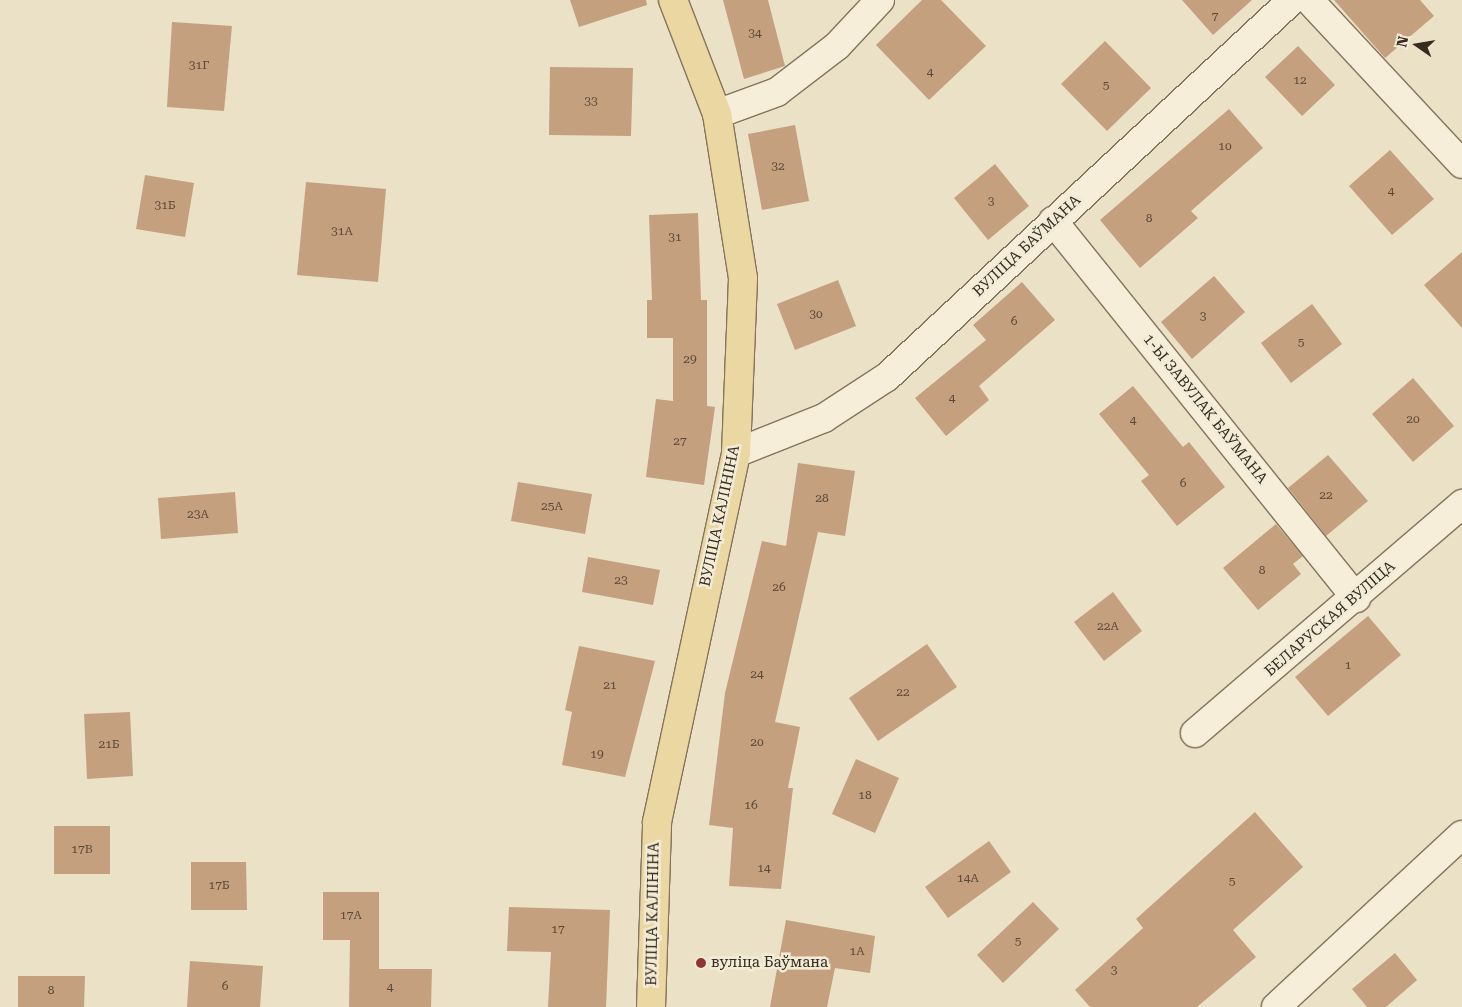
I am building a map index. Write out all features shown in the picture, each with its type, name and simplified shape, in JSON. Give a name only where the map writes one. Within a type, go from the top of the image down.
[{"type":"main road","name":"ВУЛІЦА КАЛІНІНА","points":[[651,1007],[656,822],[736,453],[743,278],[717,114],[673,0]]},
{"type":"street","points":[[717,114],[777,92],[837,46],[880,0]]},
{"type":"street","name":"ВУЛІЦА БАЎМАНА","points":[[736,453],[824,418],[887,377],[1292,0]]},
{"type":"street","points":[[1309,0],[1462,164]]},
{"type":"street","name":"1-Ы ЗАВУЛАК БАЎМАНА","points":[[1053,221],[1356,598]]},
{"type":"street","name":"БЕЛАРУСКАЯ ВУЛІЦА","points":[[1195,733],[1356,598],[1462,504]]},
{"type":"street","points":[[1276,1007],[1462,835]]},
{"type":"building","points":[[570,0],[646,0],[647,5],[579,27]]},
{"type":"building","points":[[723,0],[768,0],[785,66],[744,79]]},
{"type":"building","points":[[922,0],[941,0],[986,46],[929,100],[876,45]]},
{"type":"building","points":[[1182,0],[1252,0],[1213,35]]},
{"type":"building","points":[[1334,0],[1420,0],[1434,16],[1385,58]]},
{"type":"building","points":[[172,22],[232,26],[224,111],[167,107]]},
{"type":"building","points":[[1105,41],[1151,88],[1107,131],[1061,84]]},
{"type":"building","points":[[1298,46],[1335,85],[1302,116],[1265,77]]},
{"type":"building","points":[[550,67],[633,68],[631,136],[549,135]]},
{"type":"building","points":[[1229,109],[1263,148],[1191,211],[1198,218],[1140,268],[1100,220]]},
{"type":"building","points":[[795,125],[809,201],[762,210],[748,134]]},
{"type":"building","points":[[1390,150],[1434,199],[1392,235],[1349,186]]},
{"type":"building","points":[[995,164],[1029,206],[988,240],[954,198]]},
{"type":"building","points":[[145,175],[194,183],[185,237],[136,229]]},
{"type":"building","points":[[306,182],[386,189],[378,282],[297,275]]},
{"type":"building","points":[[698,213],[701,300],[707,300],[707,406],[715,407],[704,485],[646,477],[656,399],[673,401],[673,338],[647,338],[647,300],[652,300],[649,215]]},
{"type":"building","points":[[1462,252],[1462,328],[1424,285]]},
{"type":"building","points":[[1214,276],[1245,312],[1192,359],[1161,322]]},
{"type":"building","points":[[838,280],[856,326],[795,350],[777,304]]},
{"type":"building","points":[[1022,282],[1055,320],[979,386],[989,400],[946,436],[915,398],[986,340],[973,325]]},
{"type":"building","points":[[1312,304],[1342,344],[1291,383],[1261,343]]},
{"type":"building","points":[[1413,378],[1454,426],[1413,462],[1372,414]]},
{"type":"building","points":[[1133,386],[1183,447],[1189,442],[1225,487],[1177,526],[1141,481],[1149,475],[1099,414]]},
{"type":"building","points":[[1328,455],[1368,501],[1326,536],[1288,488]]},
{"type":"building","points":[[798,463],[855,471],[845,536],[818,532],[775,722],[800,727],[788,788],[793,788],[781,889],[729,886],[733,828],[709,825],[725,693],[762,541],[786,546]]},
{"type":"building","points":[[518,482],[592,494],[585,534],[511,521]]},
{"type":"building","points":[[235,492],[238,533],[161,539],[158,498]]},
{"type":"building","points":[[1276,524],[1303,556],[1293,564],[1301,574],[1258,610],[1223,568]]},
{"type":"building","points":[[588,557],[660,570],[653,605],[582,592]]},
{"type":"building","points":[[1113,592],[1142,631],[1104,661],[1074,622]]},
{"type":"building","points":[[1368,616],[1401,655],[1328,716],[1295,677]]},
{"type":"building","points":[[927,644],[957,687],[878,741],[849,698]]},
{"type":"building","points":[[579,646],[655,661],[625,777],[562,765],[572,712],[565,710]]},
{"type":"building","points":[[130,712],[133,776],[87,779],[84,714]]},
{"type":"building","points":[[856,759],[899,778],[875,833],[832,814]]},
{"type":"building","points":[[1255,812],[1303,867],[1233,930],[1256,957],[1197,1007],[1090,1007],[1075,990],[1143,928],[1136,919]]},
{"type":"building","points":[[54,826],[110,826],[110,874],[54,874]]},
{"type":"building","points":[[989,841],[1011,872],[948,918],[925,887]]},
{"type":"building","points":[[191,862],[246,862],[247,910],[191,910]]},
{"type":"building","points":[[323,892],[379,892],[379,969],[432,969],[431,1007],[349,1007],[350,940],[323,940]]},
{"type":"building","points":[[1033,902],[1059,929],[1003,983],[977,955]]},
{"type":"building","points":[[509,907],[610,910],[606,1007],[548,1007],[551,952],[507,951]]},
{"type":"building","points":[[786,920],[875,936],[870,973],[835,968],[827,1007],[770,1007]]},
{"type":"building","points":[[1395,953],[1417,980],[1386,1007],[1367,1007],[1352,989]]},
{"type":"building","points":[[190,961],[263,966],[260,1007],[187,1007]]},
{"type":"building","points":[[18,976],[85,976],[84,1007],[18,1007]]},
{"type":"place","name":"вуліца Баўмана","points":[[701,963]]}]
